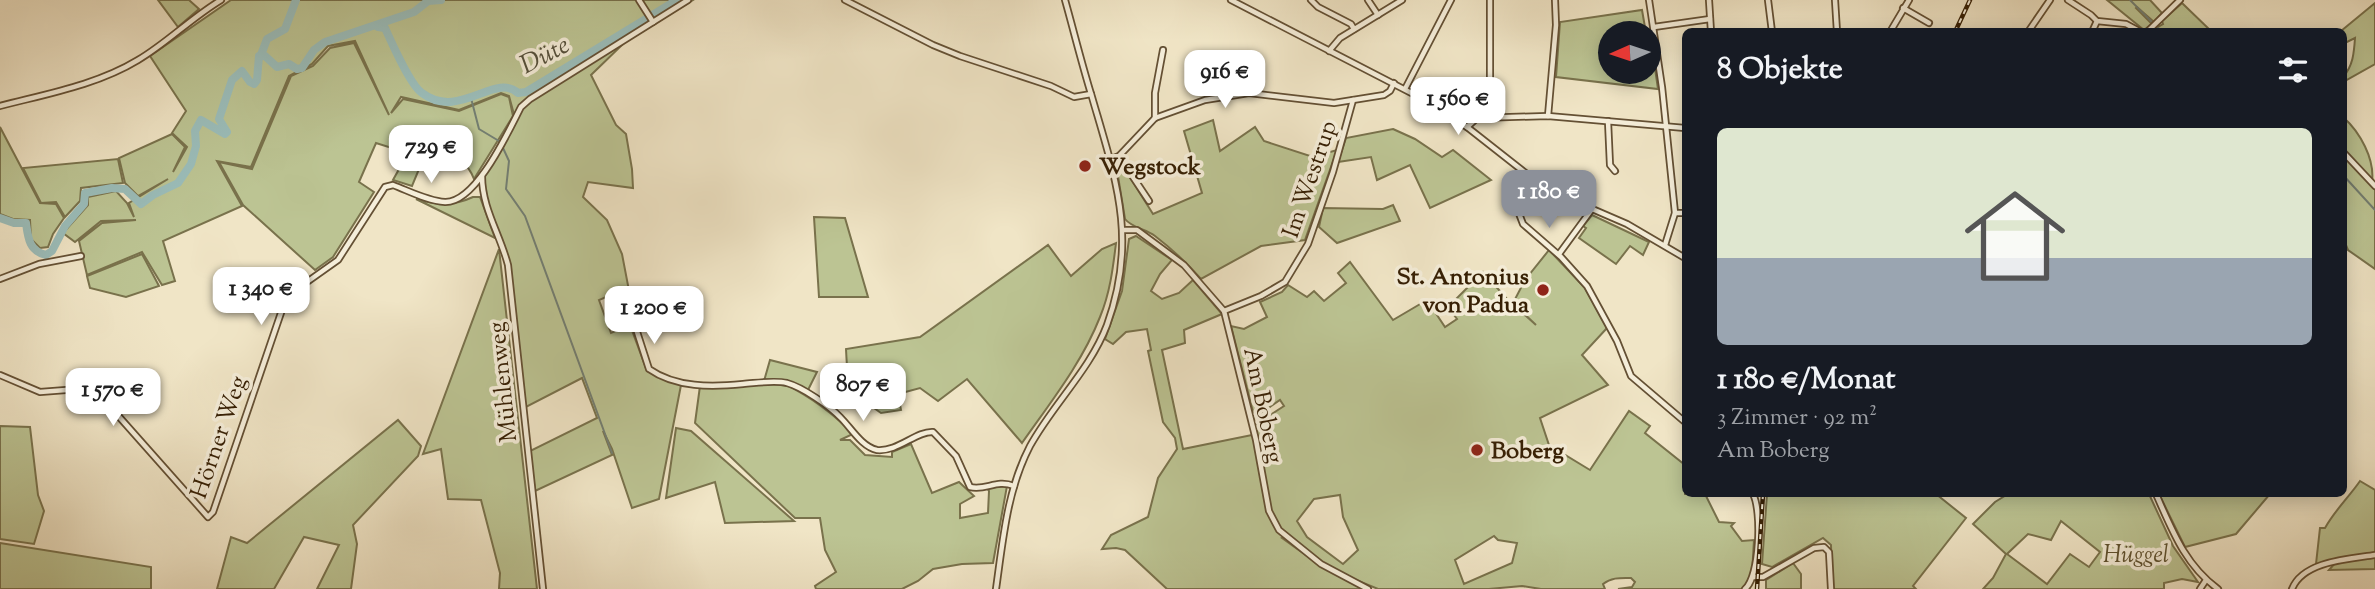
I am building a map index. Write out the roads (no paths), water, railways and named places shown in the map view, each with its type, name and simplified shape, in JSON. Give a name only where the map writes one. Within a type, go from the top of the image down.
[{"type":"street","points":[[0,106],[74,86],[137,61],[221,0]]},
{"type":"street","points":[[639,0],[651,18]]},
{"type":"street","points":[[482,175],[522,107],[530,99],[651,18],[688,0]]},
{"type":"street","points":[[845,0],[960,56],[1051,86],[1074,97],[1091,94]]},
{"type":"street","points":[[996,589],[1014,486],[1031,444],[1089,359],[1107,325],[1123,251],[1118,191],[1065,0]]},
{"type":"street","points":[[1231,0],[1405,89],[1467,127],[1546,190],[1632,227],[1682,256]]},
{"type":"street","points":[[1311,0],[1351,24],[1354,29]]},
{"type":"street","points":[[1368,0],[1378,15]]},
{"type":"street","points":[[1329,51],[1340,38],[1402,0]]},
{"type":"street","points":[[1405,89],[1451,0]]},
{"type":"street","points":[[1490,0],[1490,117]]},
{"type":"street","points":[[1548,116],[1556,25],[1555,0]]},
{"type":"street","points":[[1650,0],[1653,21]]},
{"type":"street","points":[[1709,0],[1711,28]]},
{"type":"street","points":[[1768,0],[1772,28]]},
{"type":"street","points":[[1835,0],[1836,28]]},
{"type":"street","points":[[1891,28],[1909,0]]},
{"type":"street","points":[[2031,28],[2050,0]]},
{"type":"street","points":[[2067,0],[2097,21],[2126,24],[2134,28]]},
{"type":"street","points":[[2151,28],[2180,0]]},
{"type":"street","points":[[1903,8],[1929,23]]},
{"type":"street","points":[[1661,26],[1710,19]]},
{"type":"street","points":[[2094,28],[2097,21]]},
{"type":"street","points":[[1155,117],[1155,93],[1164,50]]},
{"type":"street","points":[[1661,80],[1675,213],[1665,245]]},
{"type":"street","points":[[1111,162],[1155,117],[1187,104],[1249,93],[1325,103],[1387,94],[1394,83]]},
{"type":"street","name":"Im Westrup","points":[[1224,311],[1261,296],[1285,282],[1308,244],[1333,172],[1353,100]]},
{"type":"street","points":[[1467,127],[1477,118],[1548,116],[1682,128]]},
{"type":"street","points":[[1608,121],[1610,165],[1615,171]]},
{"type":"street","points":[[1119,156],[1149,201]]},
{"type":"street","points":[[2347,156],[2375,186]]},
{"type":"street","name":"Hörner Weg","points":[[0,375],[40,392],[79,389],[98,393],[208,517],[213,512],[284,304],[290,294],[338,260],[385,187],[393,185],[436,201],[448,202],[459,199],[470,191],[482,175]]},
{"type":"street","name":"Mühlenweg","points":[[482,175],[482,192],[487,210],[508,265],[543,589]]},
{"type":"street","points":[[1530,178],[1516,201],[1521,223],[1559,254],[1587,286],[1617,341],[1631,376],[1682,419]]},
{"type":"street","points":[[1559,254],[1592,209]]},
{"type":"street","points":[[1675,213],[1682,213]]},
{"type":"street","name":"Am Boberg","points":[[1123,229],[1137,230],[1184,265],[1224,311],[1272,518],[1279,530],[1302,550],[1368,589]]},
{"type":"street","points":[[0,279],[39,264],[81,256]]},
{"type":"street","points":[[629,307],[649,369],[664,378],[683,384],[785,383],[796,386],[829,408],[864,443],[873,448],[898,446],[924,432],[933,432],[956,456],[970,487],[978,489],[1003,482],[1014,486]]},
{"type":"street","points":[[1747,588],[1754,577],[1758,508],[1754,497]]},
{"type":"street","points":[[2157,497],[2182,551],[2206,580],[2218,589]]},
{"type":"street","points":[[1754,577],[1763,577],[1814,548],[1824,547],[1829,552],[1830,589]]},
{"type":"street","points":[[2292,589],[2305,572],[2339,561],[2375,555]]},
{"type":"street","points":[[2200,589],[2206,580]]},
{"type":"waterway","name":"Düte","points":[[261,55],[267,39],[285,29],[296,0]]},
{"type":"waterway","name":"Düte","points":[[0,218],[14,223],[26,223],[33,247],[46,255],[52,251],[65,226],[84,204],[85,193],[112,188],[125,189],[141,204],[178,183],[191,164],[196,146],[195,131],[201,120],[225,134],[227,132],[219,119],[232,80],[242,71],[254,84],[257,80],[259,56],[265,56],[277,67],[289,64],[297,69],[302,68],[314,50],[325,42],[414,12],[428,1],[441,0]]},
{"type":"waterway","name":"Düte","points":[[378,27],[385,28],[417,89],[436,100],[449,102],[499,88],[509,88],[518,93],[526,92],[677,0]]},
{"type":"waterway","points":[[2130,0],[2158,28]]},
{"type":"waterway","points":[[471,98],[479,129],[499,141]]},
{"type":"waterway","points":[[503,148],[509,161],[506,189],[525,216],[612,453]]},
{"type":"waterway","points":[[2347,179],[2375,210]]},
{"type":"railway","points":[[1957,28],[1970,0]]},
{"type":"railway","points":[[1757,589],[1763,497]]},
{"type":"place","name":"Wegstock","points":[[1085,166]]},
{"type":"place","name":"St. Antonius von Padua","points":[[1543,290]]},
{"type":"place","name":"Boberg","points":[[1477,450]]},
{"type":"park label","name":"Hüggel","points":[[2136,554]]}]
